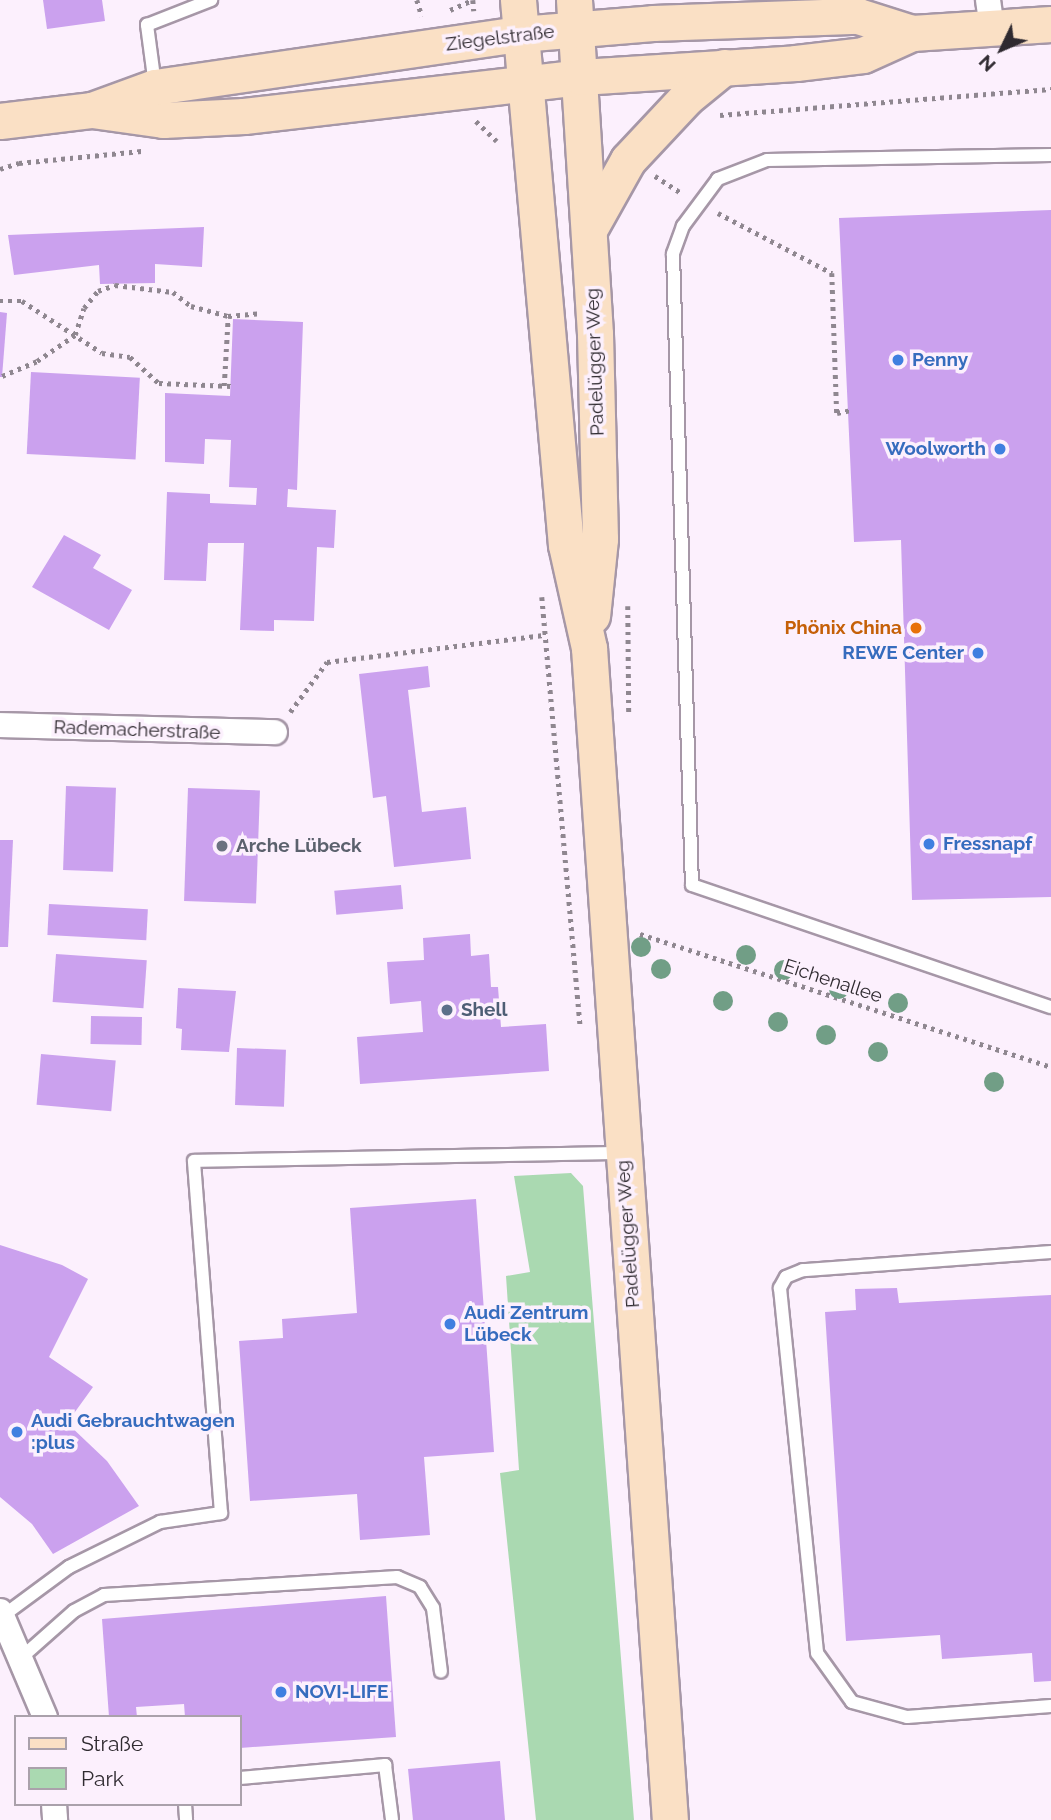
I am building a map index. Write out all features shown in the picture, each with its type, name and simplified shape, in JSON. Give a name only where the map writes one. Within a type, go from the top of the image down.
[{"type":"main road","name":"Padelügger Weg","points":[[518,0],[566,545],[589,648],[670,1820]]},
{"type":"main road","name":"Ziegelstraße","points":[[92,110],[163,120],[244,116],[581,77],[863,55],[912,33],[990,13],[1051,24]]},
{"type":"main road","name":"Ziegelstraße","points":[[0,121],[92,110],[155,87],[520,34],[576,15],[858,16],[912,33]]},
{"type":"main road","name":"Padelügger Weg","points":[[576,15],[590,228],[600,539],[589,648]]},
{"type":"main road","points":[[590,228],[628,160],[686,97],[724,67]]},
{"type":"street","name":"Rademacherstraße","points":[[0,725],[275,732]]},
{"type":"street","points":[[2,1613],[44,1715]]},
{"type":"lane","points":[[155,87],[147,25],[211,0]]},
{"type":"lane","points":[[1051,155],[767,160],[718,179],[698,203],[673,254],[692,885],[1051,1007]]},
{"type":"lane","points":[[2,1613],[69,1567],[160,1522],[221,1513],[194,1161],[622,1153]]},
{"type":"lane","points":[[1051,1252],[803,1270],[786,1276],[780,1288],[817,1653],[852,1702],[907,1717],[1051,1706]]},
{"type":"lane","points":[[22,1657],[74,1611],[104,1595],[397,1577],[420,1587],[433,1608],[441,1672]]},
{"type":"lane","points":[[242,1777],[385,1765],[392,1820]]},
{"type":"path","points":[[417,0],[423,22]]},
{"type":"path","points":[[712,117],[733,111],[1051,89]]},
{"type":"path","points":[[475,120],[505,149]]},
{"type":"path","points":[[644,169],[698,203],[832,273],[837,413],[851,410]]},
{"type":"path","points":[[2,376],[37,361],[75,335],[84,308],[98,291],[115,285],[173,292],[191,306],[228,316],[260,313]]},
{"type":"path","points":[[0,301],[22,301],[102,353],[130,357],[159,383],[228,386],[228,316]]},
{"type":"path","points":[[541,593],[580,1030]]},
{"type":"path","points":[[275,732],[327,662],[545,635]]},
{"type":"path","name":"Eichenallee","points":[[606,923],[1051,1067]]},
{"type":"green space","points":[[571,1173],[583,1186],[634,1820],[536,1820],[500,1473],[519,1470],[506,1276],[530,1272],[514,1176]]},
{"type":"building","points":[[43,0],[102,0],[105,21],[47,29]]},
{"type":"building","name":"REWE Center","points":[[1051,210],[1051,897],[912,900],[901,540],[854,542],[839,218]]},
{"type":"building","points":[[204,227],[202,267],[155,264],[155,283],[100,284],[99,265],[14,275],[8,235]]},
{"type":"building","points":[[0,312],[7,313],[2,377],[0,377]]},
{"type":"building","points":[[233,319],[303,322],[297,490],[288,489],[287,507],[336,510],[334,548],[317,547],[314,621],[274,620],[274,631],[240,630],[244,543],[208,543],[206,581],[164,580],[167,492],[210,494],[210,503],[256,505],[257,488],[229,487],[231,440],[205,439],[204,464],[165,462],[165,393],[230,396]]},
{"type":"building","points":[[31,372],[140,378],[136,460],[27,454]]},
{"type":"building","points":[[64,535],[101,555],[93,568],[132,590],[109,630],[32,587]]},
{"type":"building","points":[[428,666],[430,687],[408,690],[422,812],[466,807],[471,859],[394,867],[386,796],[373,798],[359,674]]},
{"type":"building","points":[[66,786],[116,788],[113,872],[63,870]]},
{"type":"building","name":"Arche Lübeck","points":[[188,788],[260,791],[256,903],[184,901]]},
{"type":"building","points":[[0,840],[13,840],[8,947],[0,947]]},
{"type":"building","points":[[401,885],[403,909],[336,915],[334,891]]},
{"type":"building","points":[[49,904],[148,909],[146,940],[47,935]]},
{"type":"building","points":[[470,934],[471,956],[489,954],[491,987],[498,987],[501,1027],[546,1024],[549,1071],[360,1084],[357,1037],[423,1032],[421,1001],[390,1004],[387,962],[424,960],[423,938]]},
{"type":"building","points":[[56,954],[147,960],[143,1008],[53,1002]]},
{"type":"building","points":[[178,988],[236,991],[229,1052],[181,1050],[182,1029],[176,1028]]},
{"type":"building","points":[[91,1016],[142,1017],[142,1045],[91,1044]]},
{"type":"building","points":[[237,1048],[286,1050],[284,1107],[235,1105]]},
{"type":"building","points":[[41,1054],[116,1061],[111,1111],[37,1105]]},
{"type":"building","points":[[476,1199],[494,1452],[424,1457],[430,1535],[360,1540],[357,1494],[250,1501],[239,1341],[283,1338],[282,1319],[357,1313],[350,1208]]},
{"type":"building","points":[[0,1245],[62,1265],[88,1279],[49,1357],[93,1387],[67,1423],[107,1461],[139,1506],[53,1554],[32,1524],[0,1497]]},
{"type":"building","points":[[897,1288],[899,1303],[1051,1295],[1051,1681],[1034,1682],[1032,1653],[942,1659],[940,1635],[846,1641],[825,1312],[856,1310],[855,1289]]},
{"type":"building","points":[[386,1596],[396,1737],[242,1748],[242,1715],[185,1715],[184,1704],[136,1707],[137,1715],[109,1715],[102,1619]]},
{"type":"building","points":[[500,1761],[505,1820],[413,1820],[408,1769]]},
{"type":"place","name":"Penny","points":[[898,360]]},
{"type":"place","name":"Woolworth","points":[[1000,449]]},
{"type":"place","name":"Phönix China","points":[[916,628]]},
{"type":"place","name":"REWE Center","points":[[978,653]]},
{"type":"place","name":"Fressnapf","points":[[929,844]]},
{"type":"place","name":"Arche Lübeck","points":[[222,846]]},
{"type":"place","name":"Shell","points":[[447,1010]]},
{"type":"place","name":"Audi Zentrum Lübeck","points":[[450,1324]]},
{"type":"place","name":"Audi Gebrauchtwagen :plus","points":[[17,1432]]},
{"type":"place","name":"NOVI-LIFE","points":[[281,1692]]}]
